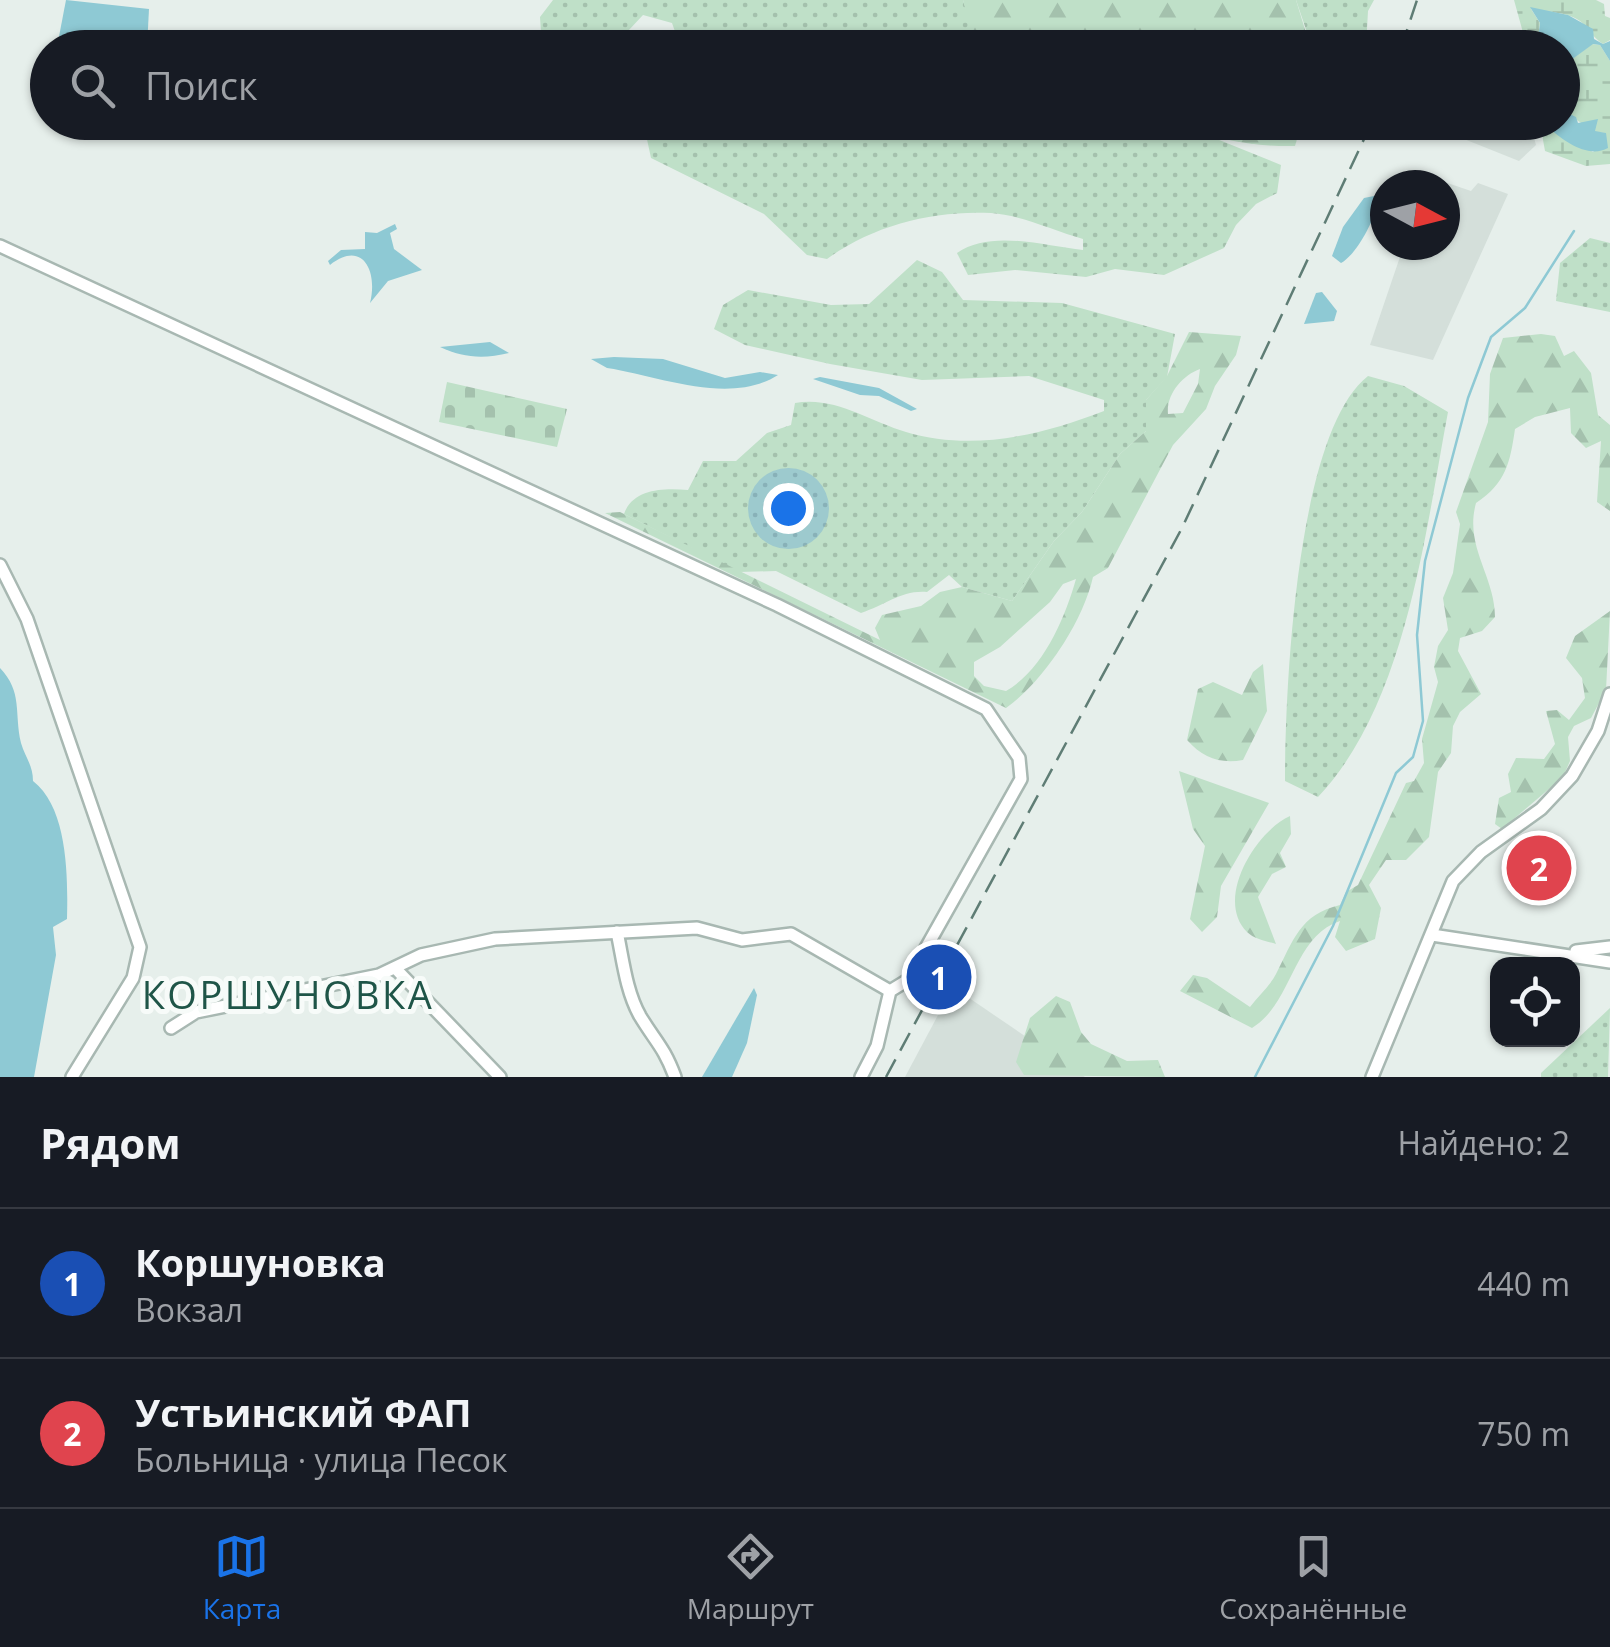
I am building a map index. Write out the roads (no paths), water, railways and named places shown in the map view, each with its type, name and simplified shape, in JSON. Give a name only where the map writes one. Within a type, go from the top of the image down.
[{"type":"street","points":[[0,246],[724,581],[986,709],[1019,758],[1022,779],[908,980],[890,991],[876,1046],[860,1077]]},
{"type":"street","points":[[0,566],[33,636],[140,948],[133,978],[72,1077]]},
{"type":"street","points":[[1372,1077],[1453,881],[1466,865],[1541,809],[1572,776],[1598,731],[1610,694]]},
{"type":"street","points":[[171,1028],[211,1008],[334,985],[394,968],[421,955],[494,938],[697,928],[742,940],[791,934],[890,991]]},
{"type":"street","points":[[617,932],[630,992],[641,1018],[663,1044],[675,1077]]},
{"type":"street","points":[[1432,935],[1567,952],[1610,962]]},
{"type":"street","points":[[1567,952],[1610,947]]},
{"type":"street","points":[[394,968],[500,1077]]},
{"type":"water","points":[[66,0],[149,9],[148,30],[60,30]]},
{"type":"water","points":[[1530,7],[1568,15],[1593,29],[1594,39],[1603,44],[1610,41],[1610,61],[1600,45],[1593,44],[1580,54],[1580,30],[1539,30],[1540,23]]},
{"type":"water","points":[[1598,119],[1595,131],[1606,133],[1608,148],[1584,150],[1565,140],[1580,140],[1580,123]]},
{"type":"water","points":[[1370,197],[1370,223],[1353,253],[1341,263],[1332,256],[1343,227],[1364,198]]},
{"type":"water","points":[[395,224],[397,229],[390,233],[394,249],[422,270],[388,281],[370,303],[370,270],[359,257],[342,258],[330,265],[328,261],[341,250],[365,249],[365,232],[377,233]]},
{"type":"water","points":[[1322,292],[1337,311],[1334,321],[1304,324],[1316,293]]},
{"type":"water","points":[[490,342],[509,353],[474,356],[440,347]]},
{"type":"water","points":[[591,359],[663,359],[725,378],[760,372],[778,375],[759,384],[716,389],[607,368]]},
{"type":"water","points":[[813,379],[879,388],[917,409],[911,411],[879,396],[860,395]]},
{"type":"water","points":[[0,668],[15,694],[21,743],[33,781],[53,808],[66,864],[67,919],[53,927],[56,955],[34,1077],[0,1077]]},
{"type":"water","points":[[754,988],[757,995],[747,1043],[732,1077],[702,1077]]},
{"type":"waterway","points":[[1255,1077],[1333,926],[1396,773],[1413,757],[1423,721],[1417,635],[1425,561],[1468,398],[1491,337],[1525,308],[1574,231]]},
{"type":"railway","points":[[1407,30],[1417,0]]},
{"type":"railway","points":[[886,1077],[1182,528],[1364,140]]},
{"type":"place","name":"Устьинский ФАП","points":[[1539,868]]},
{"type":"place","name":"Коршуновка","points":[[939,977]]},
{"type":"district","name":"КОРШУНОВКА","points":[[288,994]]}]
